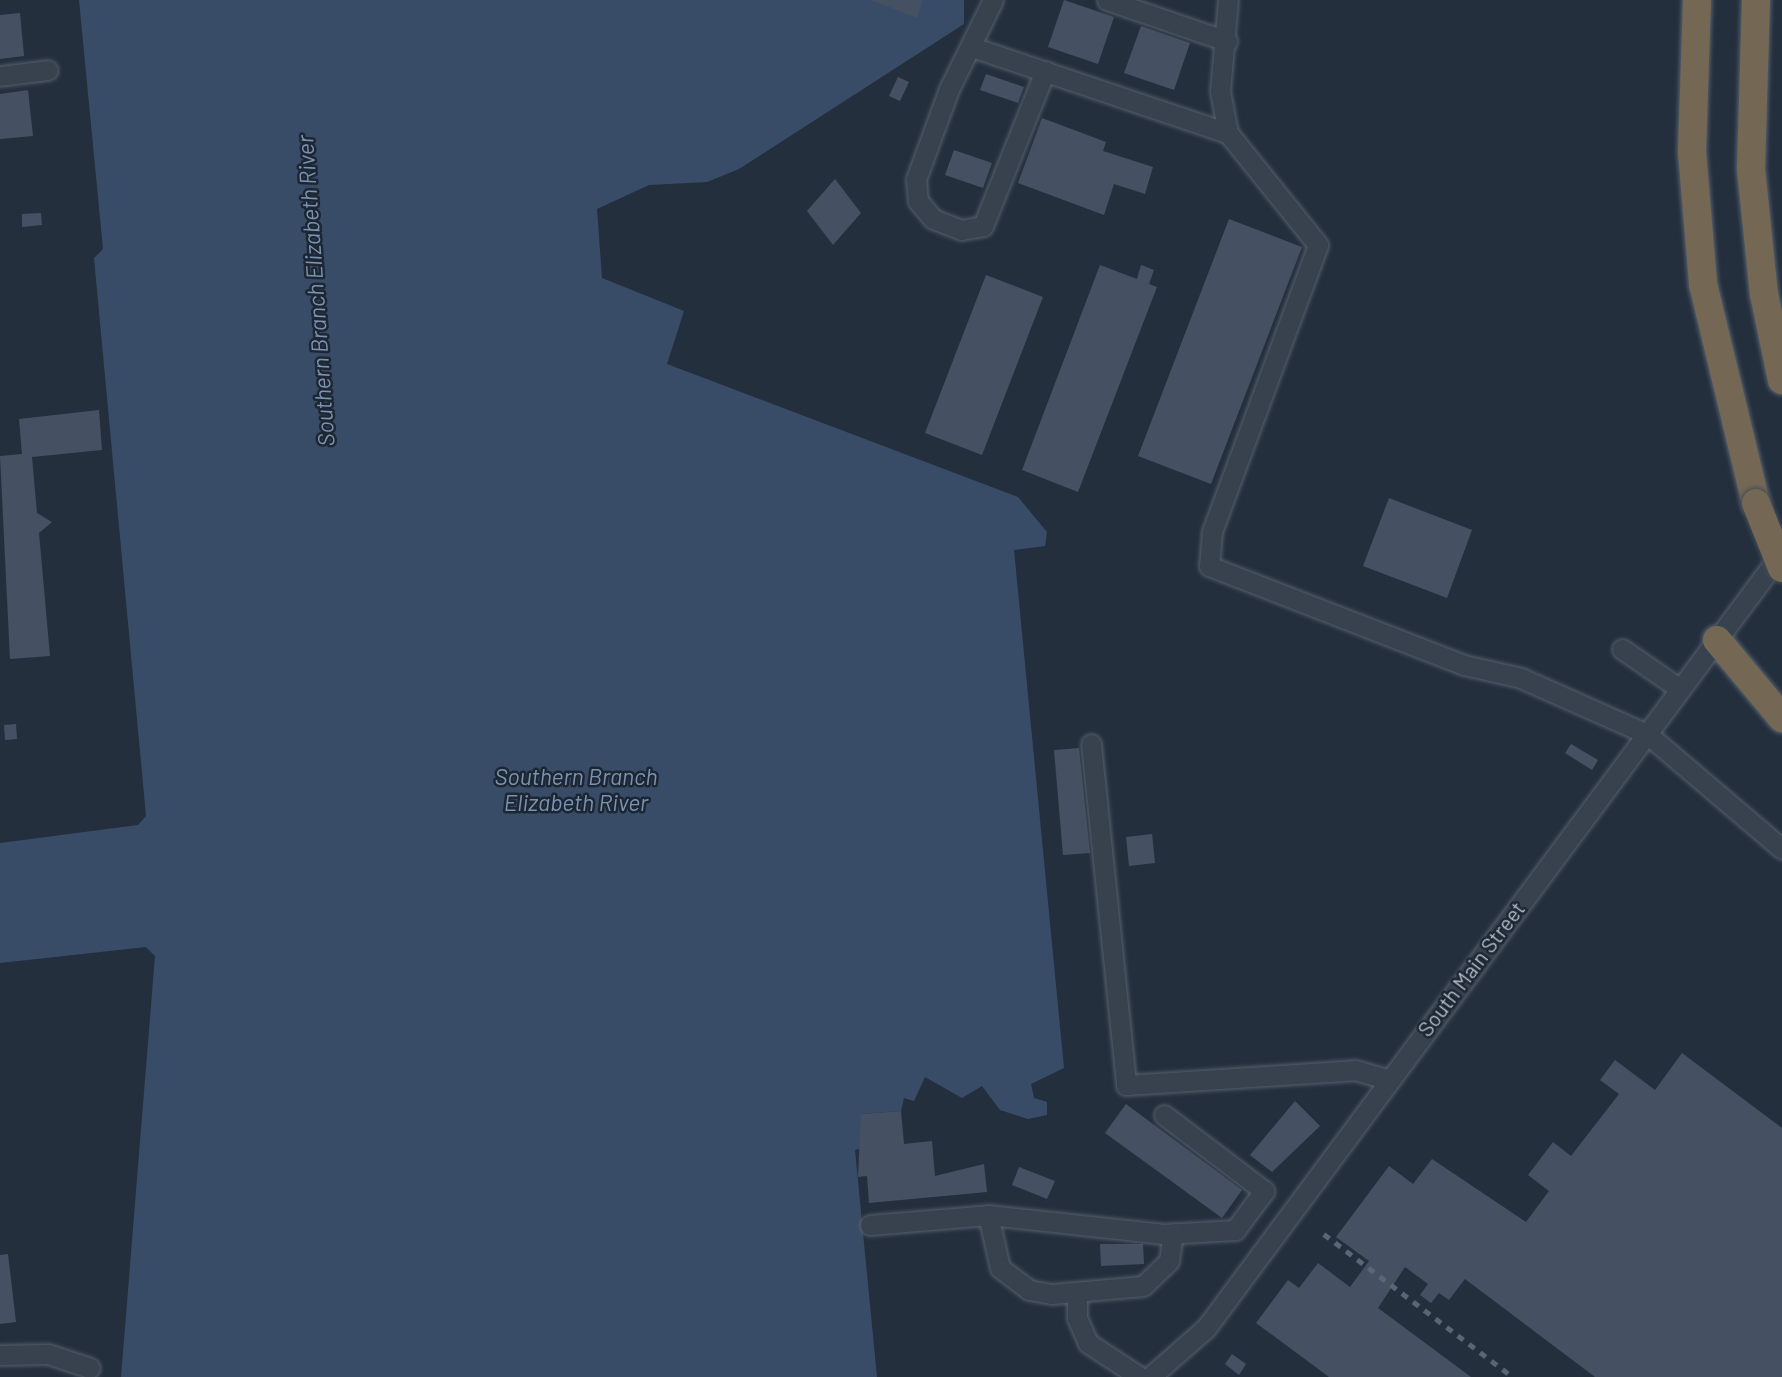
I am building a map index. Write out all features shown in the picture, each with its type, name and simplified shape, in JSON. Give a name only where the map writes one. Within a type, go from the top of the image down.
[{"type":"highway","points":[[1697,0],[1692,152],[1703,284],[1756,503],[1782,568]]},
{"type":"highway","points":[[1756,0],[1751,169],[1764,294],[1782,380]]},
{"type":"highway","points":[[1717,640],[1782,718]]},
{"type":"street","points":[[993,0],[975,48],[949,89],[916,179],[924,211],[949,226],[983,226],[1045,71]]},
{"type":"street","points":[[1107,0],[1227,41]]},
{"type":"street","points":[[1228,0],[1227,41],[1220,92],[1228,133],[1314,238],[1318,251],[1212,532],[1209,566],[1464,665],[1521,678],[1647,734],[1782,849]]},
{"type":"street","points":[[975,48],[1228,133]]},
{"type":"street","points":[[0,76],[48,70]]},
{"type":"street","name":"South Main Street","points":[[1150,1377],[1206,1328],[1782,552]]},
{"type":"street","points":[[1622,649],[1680,689]]},
{"type":"street","points":[[1091,744],[1126,1085],[1355,1070],[1389,1080]]},
{"type":"street","points":[[870,1225],[988,1215],[1173,1233],[1236,1230],[1264,1191],[1164,1115]]},
{"type":"street","points":[[988,1215],[992,1255],[1013,1282],[1029,1290],[1077,1294],[1143,1286],[1169,1261],[1173,1233]]},
{"type":"street","points":[[1077,1294],[1077,1318],[1088,1343],[1140,1377]]},
{"type":"street","points":[[0,1355],[48,1354],[90,1368]]},
{"type":"water","name":"Southern Branch Elizabeth River","points":[[79,0],[964,0],[964,24],[739,169],[707,182],[649,185],[597,209],[602,278],[684,311],[667,364],[1018,497],[1047,532],[1045,546],[1014,550],[1064,1068],[1031,1084],[1034,1098],[1047,1102],[1047,1115],[1028,1119],[1000,1110],[982,1086],[962,1098],[925,1077],[914,1101],[904,1098],[901,1111],[861,1114],[864,1148],[855,1150],[877,1377],[121,1377],[155,956],[146,947],[0,963],[0,843],[138,825],[146,816],[94,258],[103,249]]},
{"type":"building","points":[[871,0],[923,0],[917,18]]},
{"type":"building","points":[[1064,0],[1114,17],[1098,64],[1048,47]]},
{"type":"building","points":[[20,13],[24,56],[0,59],[0,15]]},
{"type":"building","points":[[1141,26],[1190,43],[1174,90],[1124,73]]},
{"type":"building","points":[[986,74],[1024,87],[1018,103],[980,90]]},
{"type":"building","points":[[898,77],[909,82],[900,101],[889,96]]},
{"type":"building","points":[[28,90],[33,136],[0,139],[0,94]]},
{"type":"building","points":[[1042,118],[1106,142],[1103,151],[1153,167],[1145,194],[1114,184],[1104,215],[1018,183]]},
{"type":"building","points":[[954,150],[992,163],[983,188],[945,175]]},
{"type":"building","points":[[835,179],[861,213],[833,245],[807,211]]},
{"type":"building","points":[[41,213],[42,225],[22,227],[22,214]]},
{"type":"building","points":[[1229,219],[1302,247],[1211,484],[1138,456]]},
{"type":"building","points":[[1100,265],[1137,279],[1141,265],[1154,270],[1149,284],[1157,287],[1078,492],[1022,470]]},
{"type":"building","points":[[986,275],[1043,297],[982,455],[925,433]]},
{"type":"building","points":[[99,410],[102,450],[32,457],[37,513],[52,522],[39,533],[50,656],[10,659],[0,456],[22,454],[19,419]]},
{"type":"building","points":[[1389,498],[1472,530],[1447,598],[1363,566]]},
{"type":"building","points":[[16,724],[17,739],[5,740],[4,725]]},
{"type":"building","points":[[1571,744],[1598,760],[1592,770],[1565,753]]},
{"type":"building","points":[[1079,748],[1090,853],[1063,855],[1054,750]]},
{"type":"building","points":[[1152,834],[1155,863],[1129,866],[1126,837]]},
{"type":"building","points":[[1682,1053],[1782,1128],[1782,1377],[1595,1377],[1465,1279],[1449,1300],[1439,1293],[1431,1303],[1420,1295],[1428,1284],[1405,1267],[1378,1308],[1471,1377],[1329,1377],[1256,1323],[1288,1280],[1299,1288],[1318,1263],[1350,1287],[1369,1261],[1336,1237],[1389,1166],[1413,1184],[1432,1159],[1526,1222],[1549,1191],[1528,1175],[1553,1142],[1571,1156],[1619,1094],[1600,1080],[1615,1060],[1655,1090]]},
{"type":"building","points":[[1295,1101],[1320,1126],[1272,1172],[1250,1155]]},
{"type":"building","points":[[1126,1104],[1242,1190],[1222,1218],[1105,1133]]},
{"type":"building","points":[[901,1111],[904,1144],[932,1141],[935,1176],[984,1164],[987,1192],[869,1203],[867,1176],[858,1177],[861,1114]]},
{"type":"building","points":[[1019,1167],[1055,1181],[1047,1199],[1012,1185]]},
{"type":"building","points":[[1100,1244],[1143,1244],[1144,1264],[1101,1266]]},
{"type":"building","points":[[8,1254],[16,1322],[0,1324],[0,1255]]},
{"type":"building","points":[[1232,1354],[1246,1364],[1239,1375],[1225,1364]]},
{"type":"railway","points":[[1324,1234],[1513,1377]]}]
